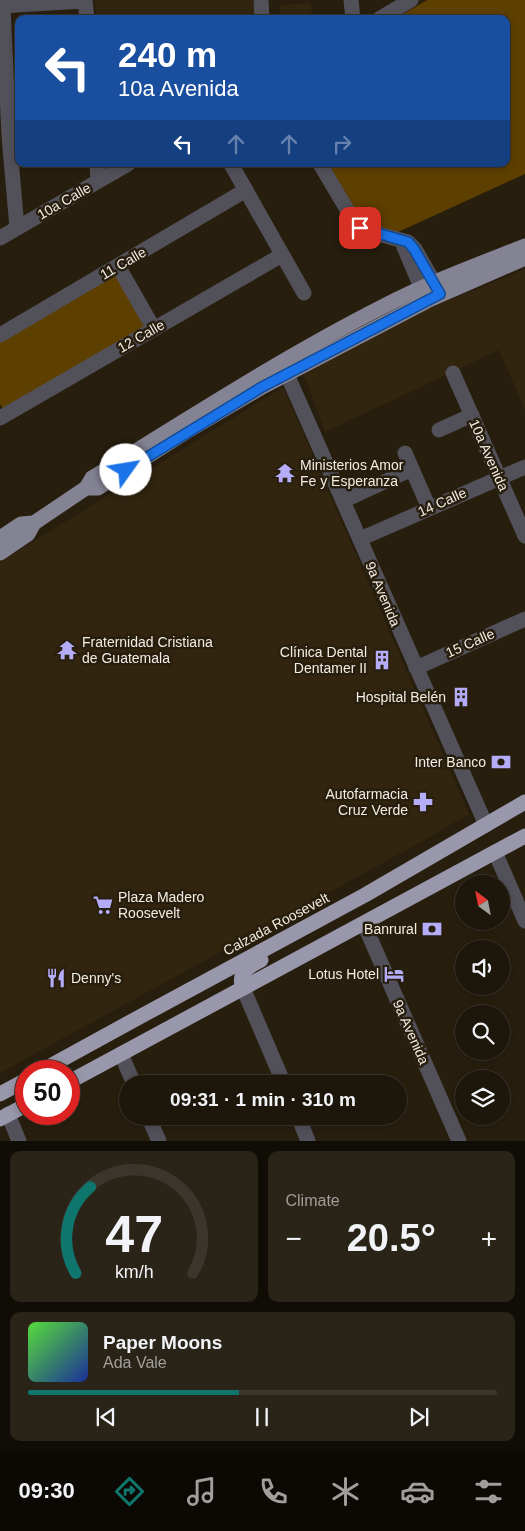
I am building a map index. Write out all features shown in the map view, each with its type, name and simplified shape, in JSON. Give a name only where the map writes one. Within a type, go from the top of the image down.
[{"type":"highway","name":"Calzada Roosevelt","points":[[61,1060],[365,895],[525,802]]},
{"type":"highway","points":[[80,1076],[525,836]]},
{"type":"highway","points":[[243,988],[241,980],[248,968],[347,914],[365,895]]},
{"type":"highway","points":[[146,1040],[165,1020],[230,985],[233,977],[229,968]]},
{"type":"highway","points":[[0,1094],[15,1086]]},
{"type":"highway","points":[[4,1117],[15,1111]]},
{"type":"main road","points":[[431,291],[525,246]]},
{"type":"main road","points":[[0,553],[28,534],[34,523],[86,488],[92,478],[231,392],[285,369],[382,307],[525,258]]},
{"type":"main road","points":[[0,538],[21,524],[34,523]]},
{"type":"street","points":[[17,228],[4,138],[2,6],[85,0],[87,15]]},
{"type":"street","points":[[261,0],[262,15]]},
{"type":"street","points":[[351,0],[353,15]]},
{"type":"street","points":[[386,15],[411,0]]},
{"type":"street","points":[[97,167],[98,181]]},
{"type":"street","name":"10a Calle","points":[[0,238],[123,167]]},
{"type":"street","points":[[233,167],[304,293]]},
{"type":"street","points":[[322,167],[355,223],[360,228],[408,242],[414,249],[431,291]]},
{"type":"street","name":"11 Calle","points":[[0,335],[246,190]]},
{"type":"street","name":"12 Calle","points":[[1,415],[282,255]]},
{"type":"street","points":[[118,266],[154,329]]},
{"type":"street","name":"9a Avenida","points":[[285,369],[486,825]]},
{"type":"street","name":"10a Avenida","points":[[453,373],[525,536]]},
{"type":"street","points":[[438,430],[472,415]]},
{"type":"street","points":[[405,453],[429,508]]},
{"type":"street","name":"14 Calle","points":[[360,539],[525,467]]},
{"type":"street","points":[[343,501],[412,469]]},
{"type":"street","name":"15 Calle","points":[[416,668],[525,619]]},
{"type":"street","points":[[495,852],[525,921]]},
{"type":"street","name":"9a Avenida","points":[[364,924],[459,1141]]},
{"type":"street","points":[[243,988],[280,1075]]},
{"type":"street","points":[[121,1054],[130,1075]]},
{"type":"street","points":[[4,1117],[19,1141]]},
{"type":"street","points":[[152,1125],[159,1141]]},
{"type":"street","points":[[302,1125],[308,1141]]},
{"type":"shaded area","points":[[95,0],[253,0],[255,15],[96,15]]},
{"type":"shaded area","points":[[427,0],[525,0],[525,174],[396,233],[362,221],[330,167],[510,167],[510,15],[402,15]]},
{"type":"shaded area","points":[[311,3],[312,15],[280,15],[280,5]]},
{"type":"shaded area","points":[[525,269],[525,410],[499,350],[325,432],[303,373],[404,319]]},
{"type":"shaded area","points":[[117,270],[150,327],[4,411],[0,404],[0,339]]},
{"type":"shaded area","points":[[283,387],[469,814],[24,1060],[15,1060],[15,1065],[0,1073],[0,562]]},
{"type":"place","name":"Ministerios Amor Fe y Esperanza","points":[[285,473]]},
{"type":"place","name":"Fraternidad Cristiana de Guatemala","points":[[67,650]]},
{"type":"place","name":"Clínica Dental Dentamer II","points":[[382,660]]},
{"type":"place","name":"Hospital Belén","points":[[461,697]]},
{"type":"place","name":"Inter Banco","points":[[501,762]]},
{"type":"place","name":"Autofarmacia Cruz Verde","points":[[423,802]]},
{"type":"place","name":"Plaza Madero Roosevelt","points":[[103,905]]},
{"type":"place","name":"Banrural","points":[[432,929]]},
{"type":"place","name":"Lotus Hotel","points":[[394,974]]},
{"type":"place","name":"Denny's","points":[[56,978]]},
{"type":"route","points":[[126,470],[262,387],[440,294],[408,242],[360,228]]}]
